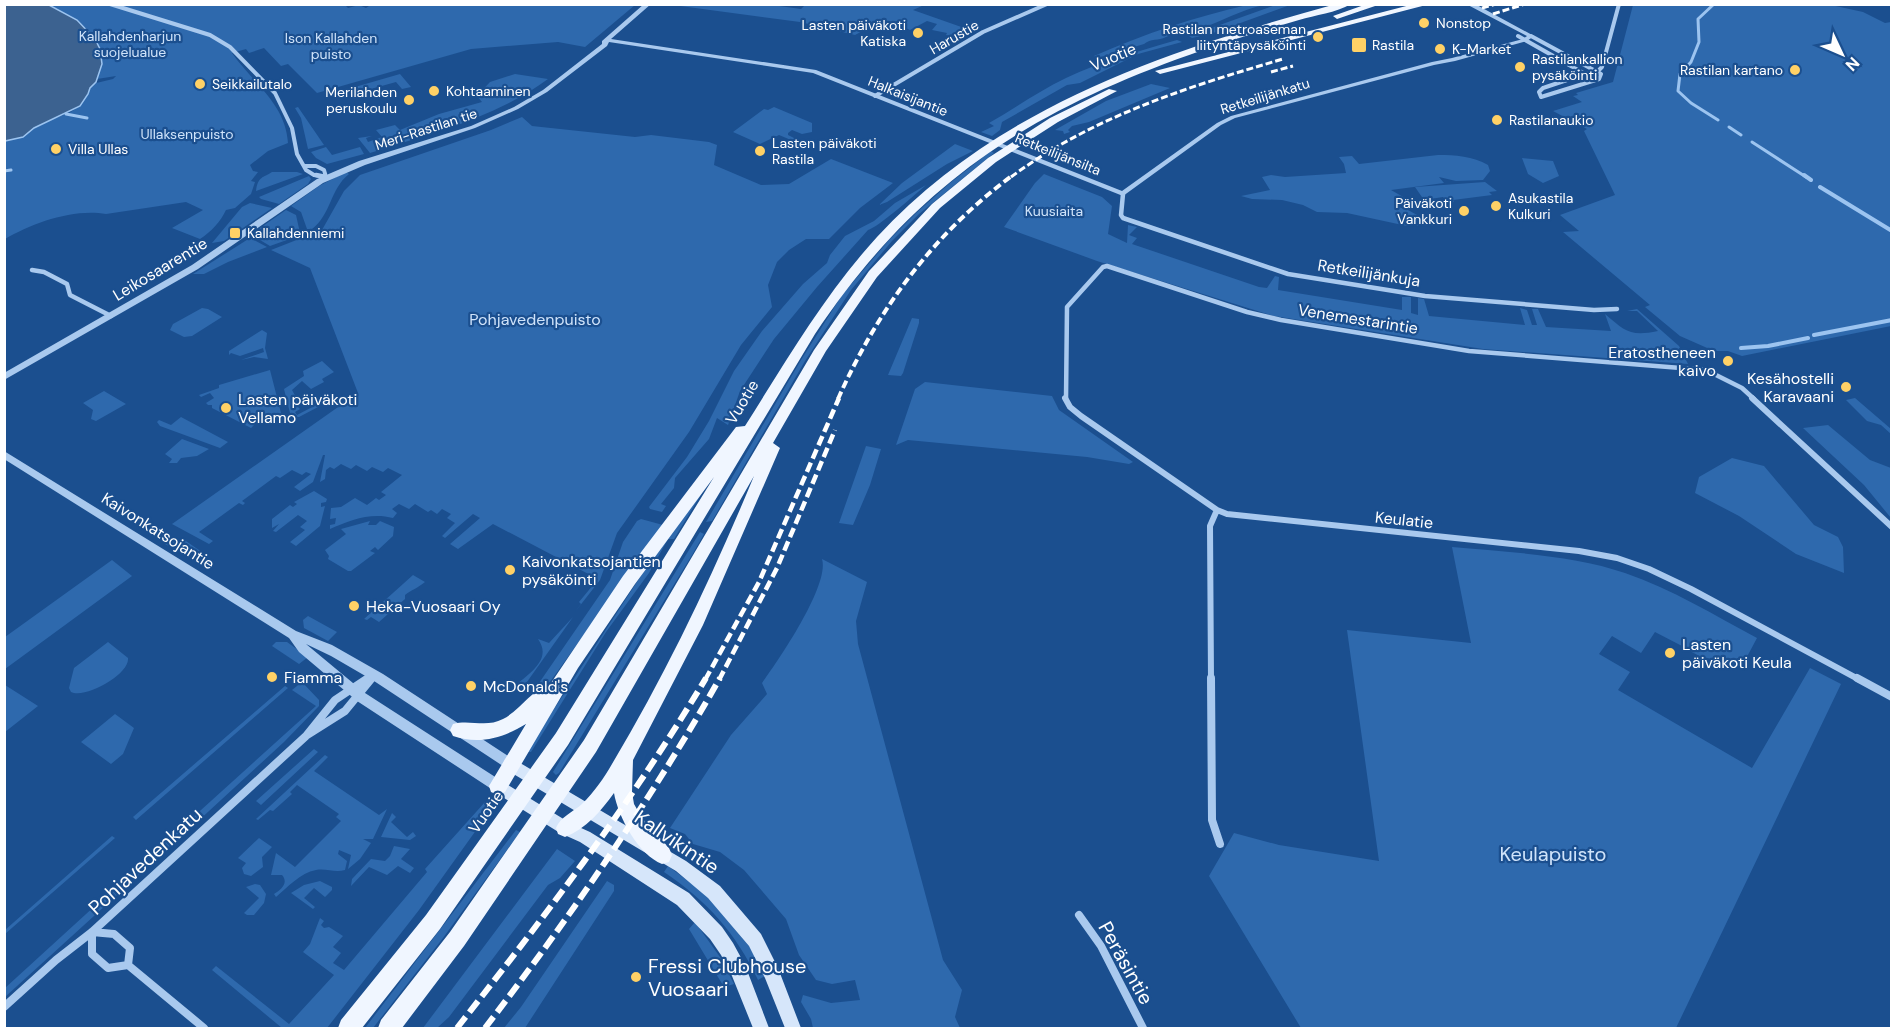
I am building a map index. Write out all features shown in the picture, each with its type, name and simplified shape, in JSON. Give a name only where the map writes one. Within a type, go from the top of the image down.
[{"type":"main road","points":[[1158,67],[1208,40],[1311,4]]},
{"type":"main road","name":"Vuotie","points":[[349,1029],[433,922],[562,739],[826,307],[884,235],[928,193],[981,153],[1017,129],[1080,94],[1347,4]]},
{"type":"main road","points":[[1158,67],[1426,4]]},
{"type":"main road","name":"Vuotie","points":[[389,1029],[457,939],[590,746],[846,310],[873,274],[936,206],[992,160],[1033,133],[1158,67],[1374,5]]},
{"type":"main road","points":[[761,1029],[740,971],[727,949],[716,933],[683,899],[585,837],[563,827],[501,788],[573,663],[671,521],[772,393]]},
{"type":"main road","points":[[563,827],[587,810],[630,749],[700,620],[794,396]]},
{"type":"main road","points":[[459,730],[475,734],[486,733],[521,718],[535,706],[573,663]]},
{"type":"main road","points":[[630,749],[622,779],[626,808],[636,826],[662,855]]},
{"type":"main road","name":"Kallvikintie","points":[[514,767],[681,866],[714,892],[755,940],[772,974],[793,1029]]},
{"type":"street","points":[[110,4],[210,35],[223,41],[237,52],[275,93],[292,128],[297,154],[306,170],[314,176],[326,177],[321,168],[305,166]]},
{"type":"street","name":"Meri-Rastilan tie","points":[[326,177],[504,114],[545,92],[648,4]]},
{"type":"street","name":"Harustie","points":[[875,96],[983,32],[1047,4]]},
{"type":"street","points":[[1458,4],[1518,36]]},
{"type":"street","points":[[1469,4],[1512,27],[1585,74]]},
{"type":"street","points":[[1528,38],[1598,71],[1601,74],[1599,79],[1541,97],[1539,92],[1543,88],[1598,71],[1602,67],[1619,4]]},
{"type":"street","name":"Retkeilijänkatu","points":[[1123,194],[1228,119],[1434,63],[1518,36],[1528,38]]},
{"type":"street","name":"Retkeilijänkatu","points":[[1434,63],[1453,60],[1528,38]]},
{"type":"street","name":"Halkaisijantie","points":[[607,41],[641,44],[793,68],[824,77],[982,138]]},
{"type":"street","points":[[1557,84],[1567,89]]},
{"type":"street","name":"Retkeilijänsilta","points":[[982,138],[1123,194]]},
{"type":"street","name":"Leikosaarentie","points":[[4,377],[195,267],[326,177]]},
{"type":"street","name":"Retkeilijänkuja","points":[[1123,194],[1121,215],[1125,219],[1288,274],[1425,296],[1600,310],[1617,309]]},
{"type":"street","name":"Venemestarintie","points":[[1217,510],[1076,412],[1064,396],[1068,307],[1088,281],[1103,267],[1116,268],[1246,312],[1281,320],[1469,351],[1706,370],[1742,388],[1892,527]]},
{"type":"street","points":[[32,270],[44,272],[67,284],[70,295],[111,316]]},
{"type":"street","name":"Kaivonkatsojantie","points":[[4,454],[293,635],[314,640],[374,675],[514,767]]},
{"type":"street","points":[[1217,510],[1210,526],[1212,820],[1220,844]]},
{"type":"street","name":"Keulatie","points":[[1217,510],[1227,514],[1579,551],[1617,558],[1649,569],[1682,585],[1892,697]]},
{"type":"street","name":"Kaivonkatsojantie","points":[[293,635],[303,649],[361,696],[501,788]]},
{"type":"street","name":"Pohjavedenkatu","points":[[306,736],[321,713],[349,687],[374,675]]},
{"type":"street","name":"Pohjavedenkatu","points":[[4,1007],[56,960],[92,932],[306,736],[334,721],[361,696],[374,675]]},
{"type":"street","name":"Peräsintie","points":[[1079,915],[1101,946],[1143,1029]]},
{"type":"street","points":[[128,965],[130,948],[114,934],[92,932],[92,954],[108,968],[128,965],[204,1029]]},
{"type":"green space","points":[[344,4],[348,8],[359,5],[366,8],[372,4],[635,5],[585,47],[558,42],[471,49],[317,93],[288,64],[281,66],[264,48],[249,53],[246,49],[232,53],[275,105],[286,129],[288,143],[268,151],[250,165],[253,171],[258,172],[251,181],[255,182],[251,194],[235,208],[226,210],[208,233],[200,239],[172,228],[203,210],[186,202],[106,214],[67,215],[40,222],[5,239],[5,137],[69,113],[80,106],[88,85],[113,79],[116,76],[97,79],[100,52],[96,42],[82,25],[49,5]]},
{"type":"green space","points":[[806,4],[924,5],[913,10],[967,29],[954,37],[932,30],[937,24],[927,21],[910,30],[892,23],[878,28],[872,26],[855,35],[800,22],[673,5],[772,5],[801,9]]},
{"type":"green space","points":[[1278,4],[1290,5],[1213,33],[1192,38],[1189,36]]},
{"type":"green space","points":[[1247,5],[1263,5],[1202,28],[1149,41],[1098,58],[1094,56],[1170,27]]},
{"type":"green space","points":[[1633,5],[1831,5],[1863,12],[1885,23],[1891,22],[1891,326],[1742,356],[1728,351],[1714,351],[1680,336],[1645,307],[1650,305],[1563,232],[1579,231],[1560,215],[1615,195],[1584,131],[1587,129],[1553,111],[1582,102],[1573,96],[1578,95],[1576,93],[1613,82]]},
{"type":"green space","points":[[1177,40],[1182,42],[1138,54],[1080,83],[1067,85],[1002,122],[1000,130],[992,136],[981,132],[994,126],[989,123],[1066,78],[1107,61]]},
{"type":"green space","points":[[400,74],[411,87],[402,89],[396,82],[353,94],[348,89]]},
{"type":"green space","points":[[515,74],[548,79],[528,93],[485,114],[370,153],[358,138],[372,136],[366,138],[368,142],[382,137],[376,130],[395,125],[400,130],[439,114],[482,102],[477,96],[490,82]]},
{"type":"green space","points":[[1151,84],[1170,88],[1089,122],[1072,126],[1068,130],[1070,132],[1064,134],[1063,131],[1055,130],[1106,101]]},
{"type":"green space","points":[[298,107],[324,145],[308,149],[301,118],[295,108]]},
{"type":"green space","points":[[774,107],[812,123],[812,132],[802,134],[792,130],[788,135],[798,140],[779,135],[760,144],[733,132],[764,109]]},
{"type":"green space","name":"Pohjavedenpuisto","points":[[522,117],[532,126],[709,142],[717,145],[714,165],[761,185],[789,184],[831,159],[893,183],[860,208],[829,239],[806,239],[789,250],[777,262],[768,285],[772,307],[741,345],[689,432],[617,533],[600,580],[575,612],[581,604],[579,602],[598,579],[493,524],[458,549],[450,544],[480,518],[473,514],[445,538],[442,536],[455,523],[447,518],[451,514],[442,509],[437,514],[431,510],[428,512],[415,504],[409,509],[399,504],[392,509],[397,513],[393,518],[369,516],[330,529],[330,525],[335,524],[336,518],[330,519],[331,508],[341,507],[355,498],[367,505],[376,498],[379,500],[386,495],[381,492],[402,475],[388,468],[383,472],[372,467],[367,471],[356,465],[351,469],[341,464],[334,469],[330,467],[326,470],[325,479],[320,482],[325,455],[323,455],[313,482],[300,491],[294,487],[311,474],[306,472],[302,475],[292,470],[280,478],[276,476],[242,501],[245,503],[243,505],[239,503],[199,532],[213,541],[209,544],[172,524],[358,393],[310,268],[271,250],[322,230],[344,191],[360,175]]},
{"type":"green space","points":[[955,144],[973,151],[879,205],[902,183]]},
{"type":"green space","points":[[326,147],[332,155],[360,147],[364,154],[327,164],[311,152]]},
{"type":"green space","points":[[991,151],[994,153],[919,214],[892,241],[851,290],[805,361],[712,521],[706,522],[842,295],[889,240],[916,213]]},
{"type":"green space","points":[[1438,155],[1470,158],[1488,165],[1490,171],[1483,180],[1456,181],[1439,177],[1444,183],[1391,190],[1405,198],[1410,205],[1394,201],[1395,206],[1408,210],[1437,226],[1407,226],[1347,213],[1317,212],[1303,205],[1282,200],[1252,199],[1241,196],[1270,190],[1262,177],[1271,175],[1285,177],[1346,173],[1339,157],[1352,156],[1359,164]]},
{"type":"green space","points":[[1522,158],[1553,161],[1559,176],[1543,183],[1528,174]]},
{"type":"green space","points":[[272,172],[303,174],[256,191],[260,180]]},
{"type":"green space","points":[[346,172],[349,174],[338,187],[323,217],[312,229],[307,229],[301,212],[291,206],[319,186]]},
{"type":"green space","name":"Kuusiaita","points":[[1044,174],[1102,197],[1112,206],[1108,234],[1127,243],[1128,225],[1137,227],[1129,235],[1137,238],[1132,244],[1259,287],[1267,288],[1275,276],[1279,277],[1278,290],[1402,310],[1402,297],[1411,297],[1411,313],[1418,315],[1418,298],[1424,299],[1429,316],[1525,325],[1520,308],[1527,310],[1532,325],[1537,325],[1532,309],[1538,309],[1546,327],[1611,331],[1605,314],[1618,325],[1634,333],[1658,331],[1637,311],[1627,311],[1637,309],[1679,346],[1688,364],[1483,349],[1274,316],[1097,261],[1004,227]]},
{"type":"green space","points":[[309,176],[311,179],[308,184],[279,204],[259,197]]},
{"type":"green space","points":[[1485,182],[1497,191],[1489,192],[1492,195],[1453,200],[1454,202],[1449,203],[1443,197],[1424,200],[1415,187]]},
{"type":"green space","points":[[926,185],[888,217],[868,230],[817,287],[774,339],[740,391],[728,425],[717,418],[709,439],[675,478],[674,488],[661,504],[666,506],[662,512],[650,509],[649,507],[687,457],[709,421],[734,371],[762,331],[803,284],[827,263],[830,255],[845,236],[874,221],[895,203]]},
{"type":"green space","points":[[250,203],[272,208],[224,241],[212,243],[242,207]]},
{"type":"green space","points":[[286,210],[296,215],[300,233],[298,236],[270,246],[255,237],[262,231],[260,228]]},
{"type":"green space","points":[[250,238],[267,247],[204,274],[193,274]]},
{"type":"green space","points":[[202,308],[222,317],[192,336],[184,337],[170,330],[173,324]]},
{"type":"green space","points":[[912,318],[919,319],[919,323],[903,373],[901,376],[888,375]]},
{"type":"green space","points":[[262,330],[267,333],[265,348],[268,359],[254,357],[241,360],[264,352],[263,348],[240,356],[231,353],[229,355],[229,351]]},
{"type":"green space","points":[[322,361],[334,372],[322,379],[324,382],[311,389],[302,381],[292,390],[298,401],[295,404],[300,409],[295,412],[297,415],[318,404],[320,406],[299,417],[291,417],[284,389],[304,376],[303,371]]},
{"type":"green space","points":[[270,370],[281,413],[279,417],[259,425],[256,423],[251,428],[212,408],[212,405],[208,405],[206,403],[214,398],[210,393],[201,397],[199,395],[219,388],[219,385]]},
{"type":"green space","points":[[925,382],[1052,396],[1059,410],[1133,462],[1129,464],[1087,457],[908,440],[896,445],[915,389]]},
{"type":"green space","points":[[104,391],[126,404],[96,421],[91,419],[93,410],[83,403]]},
{"type":"green space","points":[[1855,398],[1891,429],[1891,434],[1881,425],[1867,421],[1846,400]]},
{"type":"green space","points":[[181,417],[228,442],[220,448],[160,426],[157,422],[159,420],[171,425]]},
{"type":"green space","points":[[1828,425],[1870,460],[1891,468],[1891,518],[1864,485],[1803,428]]},
{"type":"green space","points":[[182,439],[209,449],[197,456],[181,458],[177,463],[169,463],[172,459],[165,454]]},
{"type":"green space","points":[[866,446],[881,449],[870,485],[853,525],[839,523]]},
{"type":"green space","points":[[1732,458],[1764,466],[1814,525],[1838,537],[1843,547],[1844,573],[1796,554],[1739,516],[1695,493],[1699,477]]},
{"type":"green space","points":[[314,491],[327,499],[326,502],[321,503],[321,507],[325,506],[320,526],[296,546],[290,542],[305,530],[300,527],[307,521],[298,515],[276,532],[273,531],[279,524],[272,528],[272,519],[290,505],[293,507],[297,504],[294,502]]},
{"type":"green space","points":[[699,492],[702,493],[674,539],[668,539],[649,573],[606,632],[531,752],[526,752],[665,539]]},
{"type":"green space","points":[[641,519],[663,525],[547,686],[539,683],[610,580],[623,542],[637,521]]},
{"type":"green space","points":[[370,521],[368,525],[376,525],[380,521],[394,527],[393,536],[378,550],[375,547],[370,551],[375,553],[351,571],[328,559],[329,556],[325,550],[346,534],[341,529]]},
{"type":"green space","points":[[700,532],[704,534],[692,555],[556,775],[553,772]]},
{"type":"green space","points":[[174,538],[180,541],[183,539],[209,557],[205,559],[185,548],[174,549],[165,544]]},
{"type":"green space","name":"Keulapuisto","points":[[1452,547],[1540,555],[1605,567],[1659,587],[1757,638],[1741,668],[1723,658],[1718,667],[1708,658],[1707,660],[1688,650],[1689,648],[1655,632],[1641,653],[1612,636],[1599,654],[1630,672],[1618,690],[1752,768],[1810,668],[1841,684],[1676,1028],[1301,1028],[1209,876],[1234,833],[1279,845],[1379,861],[1347,630],[1471,643]]},
{"type":"green space","points":[[822,559],[867,582],[856,621],[858,644],[943,960],[962,990],[955,1017],[960,1028],[813,1028],[811,1019],[801,1002],[803,995],[831,1003],[860,1000],[855,980],[832,984],[816,980],[799,955],[786,919],[744,870],[720,852],[693,844],[685,834],[670,828],[731,735],[767,694],[762,683],[811,604],[822,571]]},
{"type":"green space","points":[[112,560],[132,576],[5,669],[5,637]]},
{"type":"green space","points":[[413,575],[425,582],[405,595],[405,599],[379,622],[371,617],[364,619]]},
{"type":"green space","points":[[308,616],[337,632],[328,641],[304,628],[303,620]]},
{"type":"green space","points":[[573,617],[522,689],[515,686],[541,660],[542,647],[538,639],[549,643]]},
{"type":"green space","points":[[108,642],[128,658],[122,671],[96,689],[87,692],[71,692],[69,688],[74,668]]},
{"type":"green space","points":[[276,642],[287,642],[308,657],[299,664],[272,646]]},
{"type":"green space","points":[[302,682],[319,700],[319,706],[284,742],[171,846],[159,848],[316,706],[292,690]]},
{"type":"green space","points":[[5,685],[38,706],[5,732]]},
{"type":"green space","points":[[285,686],[288,688],[136,820],[133,817]]},
{"type":"green space","points":[[115,714],[134,728],[123,754],[111,764],[81,742]]},
{"type":"green space","points":[[314,749],[318,752],[261,805],[256,801]]},
{"type":"green space","points":[[325,755],[328,757],[314,771],[379,815],[387,809],[373,839],[363,839],[371,843],[360,859],[348,869],[351,855],[339,850],[338,854],[347,861],[345,870],[310,872],[294,881],[276,897],[274,894],[285,881],[282,875],[271,875],[276,853],[295,867],[341,821],[336,817],[339,814],[297,785],[290,792],[292,794],[273,811],[270,810],[258,820],[256,819]]},
{"type":"green space","points":[[485,802],[492,808],[419,910],[327,1028],[282,1028],[212,970],[216,966],[289,1024],[334,975],[303,952],[310,944],[320,918],[324,921],[321,925],[324,928],[329,927],[343,936],[333,947],[341,953],[333,963],[344,970],[427,872],[425,869]]},
{"type":"green space","points":[[392,813],[396,817],[391,822],[407,837],[413,832],[416,836],[410,840],[381,837]]},
{"type":"green space","points":[[516,830],[520,832],[443,938],[373,1028],[365,1028]]},
{"type":"green space","points":[[112,836],[115,838],[5,934],[5,930]]},
{"type":"green space","points":[[259,838],[272,847],[262,857],[263,867],[251,876],[244,874],[242,868],[246,863],[238,858]]},
{"type":"green space","points":[[394,846],[410,849],[401,859],[414,868],[410,873],[398,866],[387,875],[369,867],[351,886],[352,879],[371,859],[385,861]]},
{"type":"green space","points":[[557,849],[575,861],[560,878],[548,885],[449,1017],[437,1028],[423,1028]]},
{"type":"green space","points":[[143,862],[145,867],[139,875],[5,997],[5,988]]},
{"type":"green space","points":[[668,866],[704,893],[749,946],[765,976],[758,980],[740,947],[719,919],[694,894],[664,872]]},
{"type":"green space","points":[[320,881],[332,887],[332,890],[325,897],[314,888],[304,898],[315,907],[313,909],[291,893],[304,885]]},
{"type":"green space","points":[[607,881],[614,885],[614,891],[525,1028],[504,1028],[521,1007]]},
{"type":"green space","points":[[260,885],[266,894],[264,903],[254,915],[247,915],[244,913],[259,898],[246,887]]},
{"type":"green space","points":[[695,922],[720,957],[734,984],[724,987],[689,929]]},
{"type":"shaded area","points":[[4,5],[49,5],[77,20],[95,39],[100,49],[102,64],[96,82],[80,106],[34,128],[23,137],[5,141]]},
{"type":"waterway","points":[[1714,4],[1698,19],[1699,42],[1691,62],[1680,74],[1678,91],[1691,103],[1718,120]]},
{"type":"waterway","points":[[66,114],[87,118]]},
{"type":"waterway","points":[[1729,127],[1741,135]]},
{"type":"waterway","points":[[1752,142],[1806,177]]},
{"type":"waterway","points":[[4,171],[11,170]]},
{"type":"waterway","points":[[1804,175],[1811,180]]},
{"type":"waterway","points":[[1820,187],[1892,231]]},
{"type":"waterway","points":[[1814,335],[1892,320]]},
{"type":"waterway","points":[[1741,348],[1768,346],[1808,338]]},
{"type":"railway","points":[[1482,8],[1496,4]]},
{"type":"railway","points":[[1493,14],[1525,4]]},
{"type":"railway","points":[[1011,177],[1074,137],[1141,106],[1283,59]]},
{"type":"railway","points":[[1271,72],[1293,66]]},
{"type":"railway","points":[[838,399],[871,334],[910,275],[958,222],[1013,175]]},
{"type":"railway","points":[[705,680],[759,582],[839,398]]},
{"type":"railway","points":[[719,680],[777,568],[835,430]]},
{"type":"railway","points":[[457,1028],[587,857],[678,724],[706,678]]},
{"type":"railway","points":[[485,1028],[548,943],[638,813],[720,678]]},
{"type":"place","name":"Nonstop","points":[[1424,23]]},
{"type":"place","name":"Lasten päiväkoti Katiska","points":[[918,33]]},
{"type":"place","name":"Rastilan metroaseman liityntäpysäköinti","points":[[1318,37]]},
{"type":"place","name":"Rastila","points":[[1359,45]]},
{"type":"place","name":"K-Market","points":[[1440,49]]},
{"type":"place","name":"Rastilankallion pysäköinti","points":[[1520,67]]},
{"type":"place","name":"Rastilan kartano","points":[[1795,70]]},
{"type":"place","name":"Seikkailutalo","points":[[200,84]]},
{"type":"place","name":"Kohtaaminen","points":[[434,91]]},
{"type":"place","name":"Merilahden peruskoulu","points":[[409,100]]},
{"type":"place","name":"Rastilanaukio","points":[[1497,120]]},
{"type":"place","name":"Villa Ullas","points":[[56,149]]},
{"type":"place","name":"Lasten päiväkoti Rastila","points":[[760,151]]},
{"type":"place","name":"Asukastila Kulkuri","points":[[1496,206]]},
{"type":"place","name":"Päiväkoti Vankkuri","points":[[1464,211]]},
{"type":"place","name":"Kallahdenniemi","points":[[235,233]]},
{"type":"place","name":"Eratostheneen kaivo","points":[[1728,361]]},
{"type":"place","name":"Kesähostelli Karavaani","points":[[1846,387]]},
{"type":"place","name":"Lasten päiväkoti Vellamo","points":[[226,408]]},
{"type":"place","name":"Kaivonkatsojantien pysäköinti","points":[[510,570]]},
{"type":"place","name":"Heka-Vuosaari Oy","points":[[354,606]]},
{"type":"place","name":"Lasten päiväkoti Keula","points":[[1670,653]]},
{"type":"place","name":"Fiamma","points":[[272,677]]},
{"type":"place","name":"McDonald's","points":[[471,686]]},
{"type":"place","name":"Fressi Clubhouse Vuosaari","points":[[636,977]]},
{"type":"park label","name":"Kallahdenharjun suojelualue","points":[[130,44]]},
{"type":"park label","name":"Ison Kallahden puisto","points":[[331,46]]},
{"type":"park label","name":"Ullaksenpuisto","points":[[187,134]]}]
